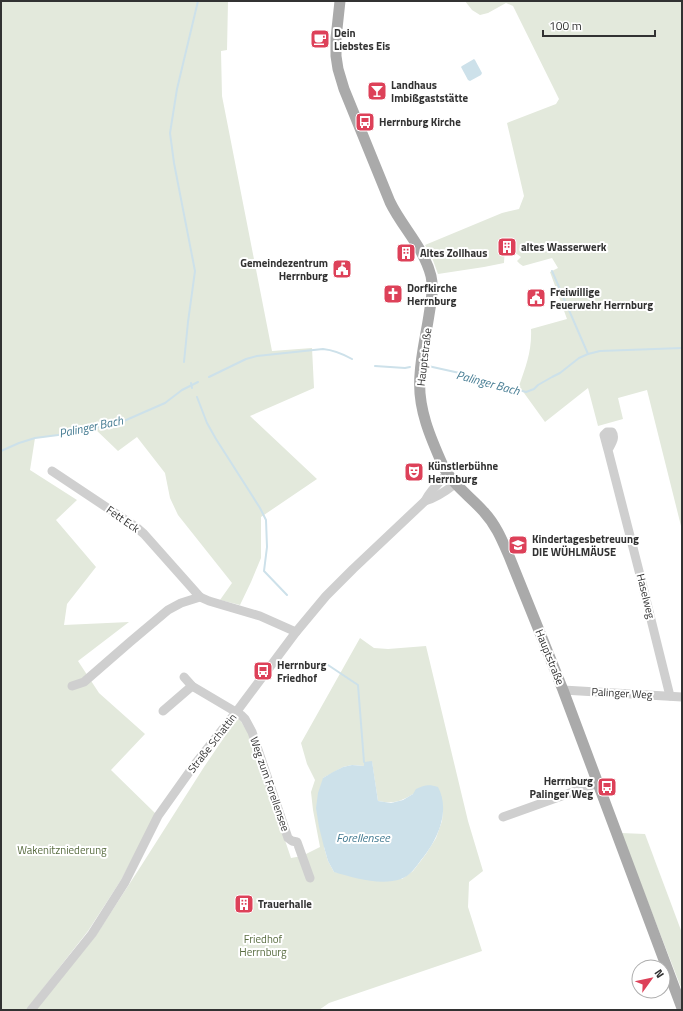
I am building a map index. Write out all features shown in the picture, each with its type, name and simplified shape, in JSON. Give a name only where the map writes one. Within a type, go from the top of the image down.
[{"type":"main road","name":"Hauptstraße","points":[[340,1],[336,38],[336,56],[344,89],[390,202],[396,214],[420,250],[431,277],[432,296],[420,374],[420,392],[423,413],[428,430],[447,474],[455,484],[484,512],[500,536],[563,690],[682,1008]]},
{"type":"street","name":"Haselweg","points":[[608,450],[670,696]]},
{"type":"street","name":"Fett Eck","points":[[52,471],[136,527],[200,597],[260,616],[296,632]]},
{"type":"street","name":"Straße Schattin","points":[[31,1010],[92,934],[125,882],[158,816],[195,764],[296,632],[326,596],[425,501],[447,474]]},
{"type":"street","name":"Straße Schattin","points":[[425,501],[431,500],[455,484]]},
{"type":"street","points":[[72,686],[84,682],[168,610],[181,603],[200,597]]},
{"type":"street","points":[[184,677],[192,686],[237,711]]},
{"type":"street","points":[[163,711],[192,686]]},
{"type":"street","name":"Palinger Weg","points":[[563,690],[682,697]]},
{"type":"street","name":"Weg zum Forellensee","points":[[237,711],[245,719],[252,732],[288,838],[297,842],[310,878]]},
{"type":"street","points":[[503,817],[598,783]]},
{"type":"green space","name":"Wakenitzniederung","points":[[1,1],[228,1],[227,50],[221,51],[222,96],[272,351],[312,348],[314,388],[250,416],[317,479],[261,517],[261,558],[240,605],[220,600],[232,583],[178,515],[170,498],[165,473],[137,437],[118,451],[94,428],[66,434],[35,438],[30,470],[77,500],[56,520],[96,567],[67,604],[64,625],[129,622],[78,661],[99,693],[145,734],[111,770],[156,814],[121,880],[88,931],[26,1010],[1,1010]]},
{"type":"green space","points":[[465,1],[682,1],[682,530],[647,390],[618,398],[623,419],[598,426],[588,388],[545,422],[519,386],[529,351],[531,329],[567,319],[550,272],[558,268],[552,258],[523,266],[517,261],[521,257],[510,249],[508,243],[510,243],[509,240],[502,242],[505,249],[504,263],[438,274],[431,255],[425,245],[502,213],[519,209],[524,196],[507,123],[556,104],[559,99],[513,6],[506,3],[488,13],[480,15],[472,10]]},
{"type":"green space","name":"Friedhof Herrnburg","points":[[360,638],[374,648],[388,649],[426,646],[468,821],[483,871],[469,882],[468,907],[482,951],[329,1003],[319,1010],[35,1010],[95,937],[204,767],[238,717],[249,734],[291,858],[302,856],[320,847],[311,792],[315,780],[307,764],[301,743]],"holes":[[[372,762],[378,801],[396,802],[413,794],[443,808],[442,821],[436,838],[413,871],[402,879],[334,872],[328,861],[324,847],[323,778],[343,767],[352,765],[364,766]]]},
{"type":"green space","points":[[621,833],[645,834],[682,933],[682,990]]},
{"type":"water","points":[[474,59],[482,73],[470,81],[461,67]]},
{"type":"water","name":"Forellensee","points":[[372,761],[378,801],[391,803],[403,800],[413,794],[416,789],[427,785],[438,787],[442,796],[443,816],[437,835],[432,844],[410,874],[404,878],[393,881],[385,882],[368,880],[350,877],[334,872],[328,861],[319,827],[316,808],[318,793],[323,778],[343,767],[352,765],[364,766],[364,762]]},
{"type":"waterway","points":[[184,362],[195,271],[174,163],[170,133],[177,89],[198,1]]},
{"type":"waterway","points":[[552,271],[588,354]]},
{"type":"waterway","name":"Palinger Bach","points":[[428,366],[464,374],[526,392],[534,389],[538,385],[560,373],[579,358],[588,354],[600,351],[682,348]]},
{"type":"waterway","name":"Palinger Bach","points":[[209,377],[246,359],[257,356],[323,349],[338,352],[352,359]]},
{"type":"waterway","name":"Palinger Bach","points":[[375,366],[410,367]]},
{"type":"waterway","name":"Palinger Bach","points":[[1,451],[35,438],[66,434],[117,424],[165,403],[182,390],[198,382]]},
{"type":"waterway","name":"Palinger Bach","points":[[191,383],[192,388]]},
{"type":"waterway","points":[[197,397],[207,423],[266,520],[267,547],[264,571],[287,595]]},
{"type":"waterway","points":[[325,663],[358,685],[364,762]]},
{"type":"place","name":"Dein Liebstes Eis","points":[[320,39]]},
{"type":"place","name":"Landhaus Imbißgaststätte","points":[[377,91]]},
{"type":"place","name":"Herrnburg Kirche","points":[[365,122]]},
{"type":"place","name":"altes Wasserwerk","points":[[507,247]]},
{"type":"place","name":"Altes Zollhaus","points":[[406,253]]},
{"type":"place","name":"Gemeindezentrum Herrnburg","points":[[342,269]]},
{"type":"place","name":"Dorfkirche Herrnburg","points":[[393,294]]},
{"type":"place","name":"Freiwillige Feuerwehr Herrnburg","points":[[536,298]]},
{"type":"place","name":"Künstlerbühne Herrnburg","points":[[414,472]]},
{"type":"place","name":"Kindertagesbetreuung DIE WÜHLMÄUSE","points":[[518,545]]},
{"type":"place","name":"Herrnburg Friedhof","points":[[263,671]]},
{"type":"place","name":"Herrnburg Palinger Weg","points":[[607,787]]},
{"type":"place","name":"Trauerhalle","points":[[244,904]]}]
